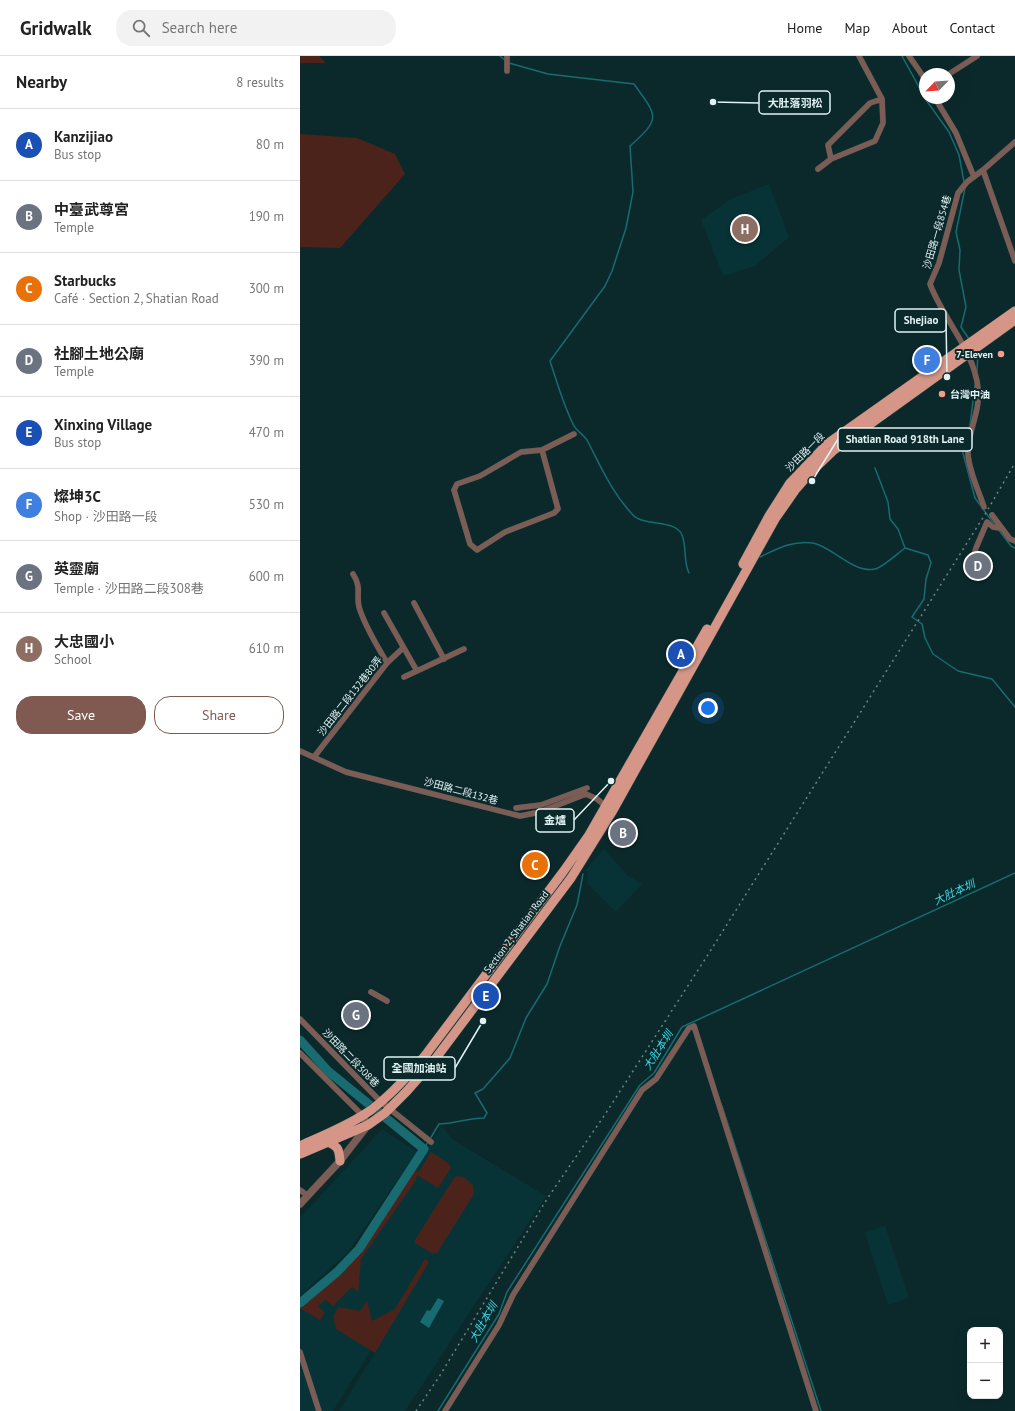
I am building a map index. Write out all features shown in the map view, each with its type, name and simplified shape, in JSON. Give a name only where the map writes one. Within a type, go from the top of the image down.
[{"type":"main road","points":[[978,341],[1015,311]]},
{"type":"main road","points":[[978,341],[1015,320]]},
{"type":"main road","name":"沙田路一段","points":[[739,577],[796,488],[811,472],[853,436],[978,341]]},
{"type":"main road","name":"Section 2, Shatian Road","points":[[368,1125],[387,1110],[436,1058],[571,878],[739,577]]},
{"type":"main road","name":"Section 2, Shatian Road","points":[[300,1146],[362,1115],[376,1105],[403,1080],[431,1047],[609,809]]},
{"type":"main road","points":[[300,1154],[368,1125]]},
{"type":"main road","points":[[328,1142],[337,1146],[340,1150],[340,1160]]},
{"type":"street","points":[[507,56],[507,71]]},
{"type":"street","points":[[818,169],[830,159],[875,141],[883,122],[882,99],[859,56]]},
{"type":"street","points":[[909,56],[919,70]]},
{"type":"street","points":[[955,70],[977,56]]},
{"type":"street","points":[[830,159],[828,145],[870,103],[882,99]]},
{"type":"street","points":[[938,104],[956,133],[974,177],[1015,142]]},
{"type":"street","points":[[983,170],[1015,261]]},
{"type":"street","name":"沙田路一段854巷","points":[[965,350],[937,302],[930,284],[940,263],[958,192],[974,177]]},
{"type":"street","points":[[965,350],[972,363],[979,389],[968,454],[984,507]]},
{"type":"street","points":[[542,450],[558,509],[554,513],[494,538],[477,550],[470,544],[454,490],[457,484],[480,476],[521,452],[542,450],[574,434]]},
{"type":"street","points":[[992,515],[1000,528],[1015,541]]},
{"type":"street","points":[[982,561],[975,551],[987,522],[993,527],[1000,528]]},
{"type":"street","points":[[353,574],[359,584],[359,605],[363,618],[387,663]]},
{"type":"street","points":[[414,603],[444,659]]},
{"type":"street","points":[[384,613],[417,671]]},
{"type":"street","name":"沙田路二段132巷80弄","points":[[314,757],[387,663],[403,648]]},
{"type":"street","points":[[404,677],[464,649]]},
{"type":"street","name":"沙田路二段132巷","points":[[300,751],[346,772],[520,816],[540,812],[586,794],[597,799],[609,809]]},
{"type":"street","points":[[516,808],[541,805],[587,788]]},
{"type":"street","points":[[371,992],[387,1001]]},
{"type":"street","name":"沙田路二段308巷","points":[[300,1019],[376,1105],[387,1110],[430,1142]]},
{"type":"street","points":[[445,1411],[499,1325],[513,1295],[642,1090],[656,1079],[689,1028],[694,1026],[816,1411]]},
{"type":"street","points":[[300,1053],[362,1115],[368,1125]]},
{"type":"street","name":"Section 2, Shatian Road","points":[[300,1204],[340,1160],[368,1125]]},
{"type":"street","points":[[300,1190],[308,1196]]},
{"type":"street","points":[[300,1352],[319,1411]]},
{"type":"shaded area","points":[[300,56],[319,56],[326,63],[300,63]]},
{"type":"shaded area","points":[[300,134],[357,138],[395,154],[405,174],[340,248],[300,247]]},
{"type":"shaded area","points":[[769,184],[789,237],[755,266],[723,276],[701,220],[731,199]]},
{"type":"shaded area","points":[[604,849],[627,875],[642,884],[616,912],[587,883],[588,873],[586,870]]},
{"type":"shaded area","points":[[442,1126],[452,1139],[546,1196],[405,1411],[339,1411],[375,1353],[371,1350],[333,1411],[300,1411],[300,1308],[361,1253]]},
{"type":"shaded area","points":[[382,1129],[417,1152],[348,1252],[300,1296],[300,1218]]},
{"type":"shaded area","points":[[431,1152],[448,1163],[451,1168],[438,1188],[417,1175],[416,1180],[361,1259],[358,1292],[352,1287],[333,1306],[325,1300],[318,1306],[325,1313],[320,1320],[300,1308],[300,1304],[331,1279],[352,1258],[407,1172],[418,1169],[418,1173]]},
{"type":"shaded area","points":[[458,1176],[464,1177],[473,1185],[474,1194],[437,1253],[433,1254],[415,1243],[415,1240],[454,1178]]},
{"type":"shaded area","points":[[885,1226],[909,1298],[888,1305],[865,1233]]},
{"type":"shaded area","points":[[425,1259],[429,1262],[375,1353],[336,1329],[333,1317],[338,1307],[360,1311],[367,1301],[372,1321],[395,1309]]},
{"type":"water","points":[[438,1298],[444,1301],[429,1328],[420,1322],[427,1310],[430,1311]]},
{"type":"waterway","points":[[500,56],[505,60]]},
{"type":"waterway","points":[[902,56],[926,100],[949,132],[959,155],[964,182]]},
{"type":"waterway","points":[[509,63],[548,74],[634,84],[648,103],[651,110],[653,116],[651,123],[640,137],[630,146],[633,192],[626,228],[612,271],[605,286],[550,361],[569,416],[576,429],[587,440],[613,489],[626,507],[638,519],[667,525],[679,530],[682,535],[686,564],[689,573]]},
{"type":"waterway","points":[[965,188],[956,232],[960,250],[959,270],[966,307],[961,327],[969,339]]},
{"type":"waterway","points":[[977,371],[978,352]]},
{"type":"waterway","points":[[975,385],[970,425],[963,453],[975,498],[994,524]]},
{"type":"waterway","points":[[875,468],[888,502],[890,519],[898,529],[905,548]]},
{"type":"waterway","points":[[998,529],[1011,546],[1015,548]]},
{"type":"waterway","points":[[760,557],[785,546],[806,542],[820,545],[851,564],[867,569],[875,569],[882,566],[905,548],[928,555],[931,563],[926,579],[924,599],[912,617],[922,624],[925,638],[933,654],[958,671],[992,679],[1015,707]]},
{"type":"waterway","name":"大肚本圳","points":[[438,1411],[499,1314],[507,1292],[640,1085],[654,1073],[682,1027],[1015,873]]},
{"type":"waterway","points":[[430,1139],[439,1124],[484,1118],[487,1113],[475,1093],[483,1089],[510,1058],[526,1018],[547,984],[560,946],[577,905],[583,874]]},
{"type":"waterway","points":[[300,1040],[328,1071],[424,1149],[359,1249],[337,1272],[300,1303]]},
{"type":"waterway","points":[[722,1106],[821,1411]]},
{"type":"waterway","points":[[424,1149],[428,1142]]},
{"type":"railway","points":[[416,1411],[439,1377],[547,1199],[606,1113],[709,953],[984,516],[1015,463]]},
{"type":"place","name":"大肚落羽松","points":[[713,102]]},
{"type":"place","name":"大忠國小","points":[[745,229]]},
{"type":"place","name":"7-Eleven","points":[[1001,354]]},
{"type":"place","name":"燦坤3C","points":[[927,360]]},
{"type":"place","name":"Shejiao","points":[[947,377]]},
{"type":"place","name":"台灣中油","points":[[942,394]]},
{"type":"place","name":"Shatian Road 918th Lane","points":[[812,481]]},
{"type":"place","name":"社腳土地公廟","points":[[978,566]]},
{"type":"place","name":"Kanzijiao","points":[[681,654]]},
{"type":"place","name":"金爐","points":[[611,781]]},
{"type":"place","name":"中臺武尊宮","points":[[623,833]]},
{"type":"place","name":"Starbucks","points":[[535,865]]},
{"type":"place","name":"Xinxing Village","points":[[486,996]]},
{"type":"place","name":"英靈廟","points":[[356,1015]]},
{"type":"place","name":"全國加油站","points":[[483,1021]]}]
